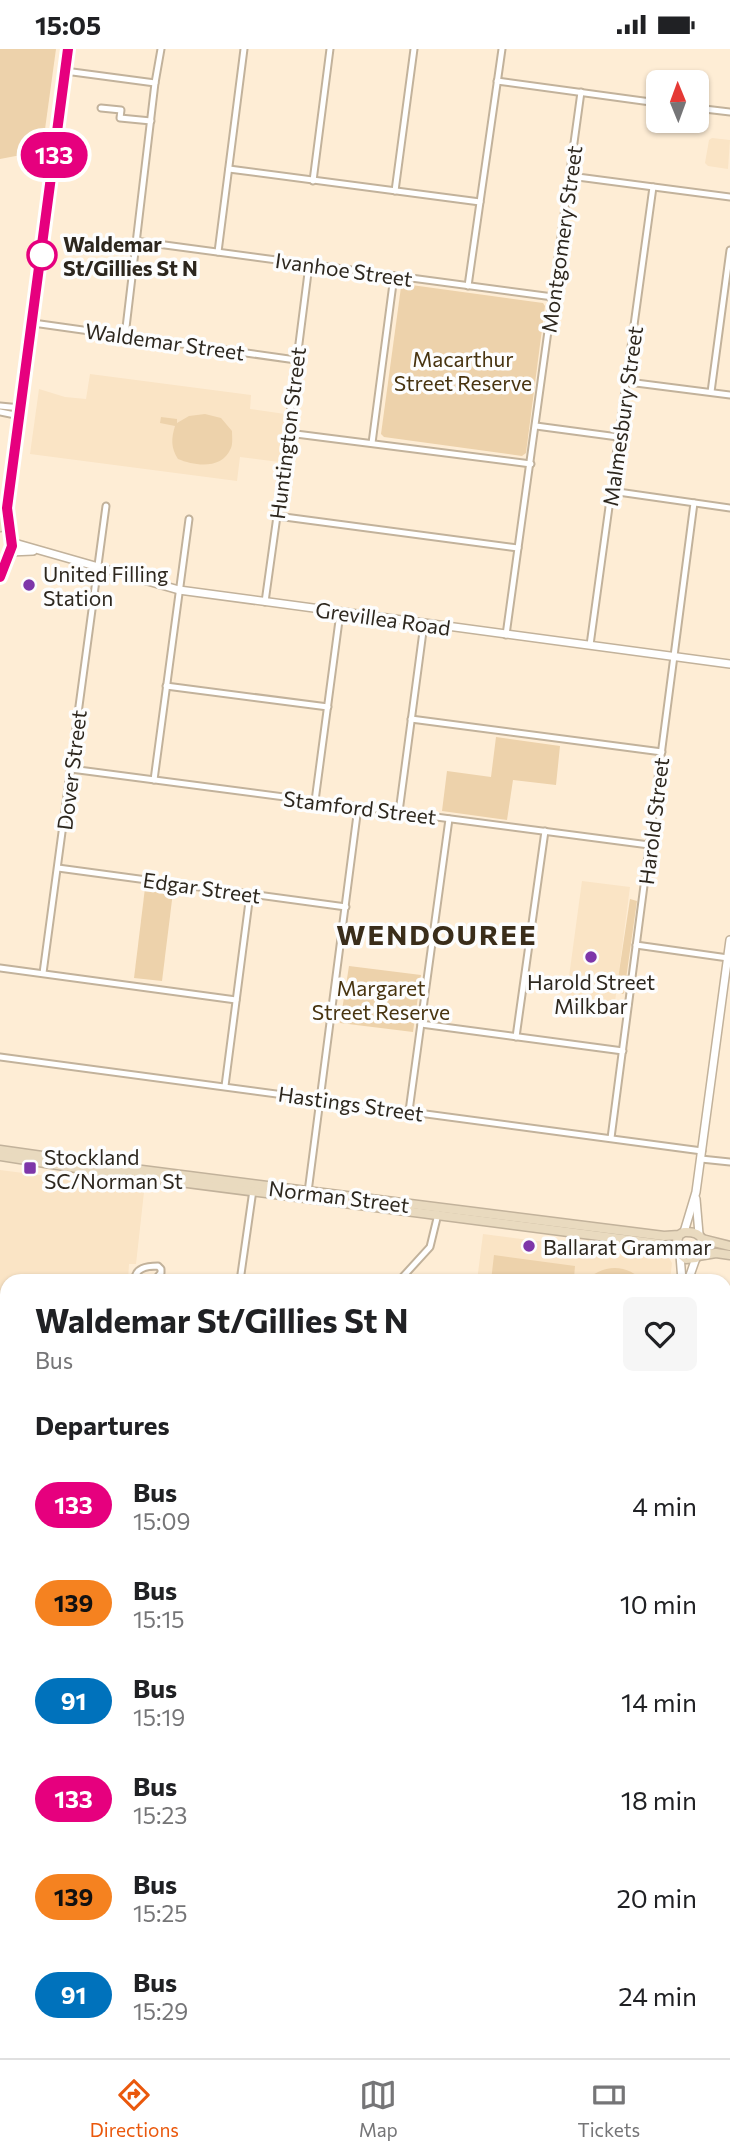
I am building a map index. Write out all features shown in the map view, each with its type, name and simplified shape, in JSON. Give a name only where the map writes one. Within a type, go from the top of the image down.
[{"type":"main road","points":[[0,527],[7,508],[21,412],[68,49]]},
{"type":"main road","points":[[0,577],[11,541],[7,508]]},
{"type":"main road","points":[[0,535],[11,541]]},
{"type":"main road","name":"Norman Street","points":[[0,1150],[253,1188]]},
{"type":"main road","name":"Norman Street","points":[[0,1156],[141,1177],[253,1188],[439,1212],[661,1244],[679,1253]]},
{"type":"main road","points":[[134,1169],[141,1177]]},
{"type":"main road","name":"Norman Street","points":[[439,1212],[664,1237],[682,1234]]},
{"type":"main road","points":[[730,1246],[682,1234],[676,1244],[679,1253],[686,1259],[716,1253],[730,1255]]},
{"type":"main road","points":[[697,1257],[703,1248],[700,1237]]},
{"type":"street","points":[[125,336],[161,49]]},
{"type":"street","points":[[218,252],[244,49]]},
{"type":"street","points":[[313,181],[330,49]]},
{"type":"street","points":[[395,191],[414,49]]},
{"type":"street","points":[[468,286],[502,49]]},
{"type":"street","points":[[65,71],[155,83]]},
{"type":"street","points":[[497,81],[646,101]]},
{"type":"street","name":"Montgomery Street","points":[[506,635],[581,92]]},
{"type":"street","points":[[101,108],[121,110],[120,118],[151,121]]},
{"type":"street","points":[[709,110],[730,113]]},
{"type":"street","points":[[229,169],[480,202]]},
{"type":"street","points":[[570,176],[730,197]]},
{"type":"street","name":"Malmesbury Street","points":[[590,645],[653,187]]},
{"type":"street","name":"Ivanhoe Street","points":[[135,241],[554,297]]},
{"type":"street","points":[[711,392],[730,250]]},
{"type":"street","name":"Huntington Street","points":[[265,602],[309,265]]},
{"type":"street","points":[[372,443],[394,276]]},
{"type":"street","name":"Waldemar Street","points":[[33,323],[296,360]]},
{"type":"street","points":[[628,382],[730,395]]},
{"type":"street","points":[[0,405],[21,412]]},
{"type":"street","points":[[0,412],[21,412]]},
{"type":"street","points":[[536,426],[618,437]]},
{"type":"street","points":[[288,433],[530,464]]},
{"type":"street","points":[[611,491],[730,508]]},
{"type":"street","name":"Harold Street","points":[[611,1138],[694,503]]},
{"type":"street","name":"Dover Street","points":[[43,973],[106,506]]},
{"type":"street","points":[[277,516],[518,548]]},
{"type":"street","points":[[154,780],[189,519]]},
{"type":"street","name":"Grevillea Road","points":[[11,541],[179,590],[730,664]]},
{"type":"street","name":"Grevillea Road","points":[[6,554],[41,551]]},
{"type":"street","points":[[315,801],[340,613]]},
{"type":"street","points":[[399,812],[424,624]]},
{"type":"street","points":[[166,686],[328,708]]},
{"type":"street","points":[[411,719],[662,753]]},
{"type":"street","name":"Stamford Street","points":[[71,769],[649,845]]},
{"type":"street","points":[[308,1195],[358,807]]},
{"type":"street","points":[[410,1111],[449,818]]},
{"type":"street","points":[[516,1037],[545,831]]},
{"type":"street","name":"Edgar Street","points":[[58,868],[346,907]]},
{"type":"street","points":[[225,1086],[250,894]]},
{"type":"street","points":[[682,1234],[696,1192],[730,940]]},
{"type":"street","points":[[636,945],[728,958]]},
{"type":"street","points":[[0,968],[236,1000]]},
{"type":"street","points":[[421,1024],[622,1051]]},
{"type":"street","name":"Hastings Street","points":[[0,1057],[611,1138],[730,1162]]},
{"type":"street","points":[[241,1274],[253,1188]]},
{"type":"street","points":[[696,1192],[700,1237]]},
{"type":"street","points":[[405,1274],[430,1247],[439,1212]]},
{"type":"street","points":[[679,1253],[681,1274]]},
{"type":"street","points":[[691,1274],[697,1257]]},
{"type":"street","points":[[137,1274],[138,1271],[158,1266],[161,1274]]},
{"type":"shaded area","points":[[709,140],[730,140],[728,169],[708,166],[705,163]]},
{"type":"shaded area","points":[[90,374],[251,395],[250,409],[285,414],[279,462],[240,457],[237,481],[30,454],[39,389],[65,397],[86,399]]},
{"type":"shaded area","points":[[582,881],[630,887],[615,1002],[566,999]]},
{"type":"shaded area","points":[[0,1170],[125,1186],[144,1192],[136,1264],[129,1264],[128,1274],[0,1274]]},
{"type":"shaded area","name":"Ballarat Grammar","points":[[483,1234],[669,1258],[672,1263],[671,1274],[478,1274]]},
{"type":"green space","points":[[0,49],[56,49],[42,151],[0,159]]},
{"type":"green space","name":"Macarthur Street Reserve","points":[[404,284],[543,303],[545,306],[526,453],[522,456],[384,437],[381,434],[401,287]]},
{"type":"green space","points":[[205,414],[221,418],[232,431],[232,446],[227,455],[208,464],[178,459],[172,443],[175,426],[160,423],[161,417],[177,419],[177,423],[189,416]]},
{"type":"green space","points":[[496,737],[560,746],[556,785],[513,780],[507,820],[442,811],[447,771],[491,777]]},
{"type":"green space","points":[[145,888],[173,892],[162,981],[134,978]]},
{"type":"green space","points":[[630,899],[637,901],[623,994],[616,992]]},
{"type":"green space","name":"Margaret Street Reserve","points":[[349,966],[421,975],[413,1032],[340,1023]]},
{"type":"green space","points":[[494,1255],[575,1266],[574,1274],[492,1274]]},
{"type":"green space","points":[[615,1268],[635,1274],[595,1274]]},
{"type":"bus line","name":"133","points":[[0,577],[12,546],[7,508],[68,49]]},
{"type":"place","name":"Waldemar St/Gillies St N","points":[[42,255]]},
{"type":"place","name":"United Filling Station","points":[[29,585]]},
{"type":"place","name":"Harold Street Milkbar","points":[[591,957]]},
{"type":"place","name":"Stockland SC/Norman St","points":[[30,1168]]},
{"type":"place","name":"Ballarat Grammar","points":[[529,1246]]},
{"type":"district","name":"WENDOUREE","points":[[437,934]]}]
